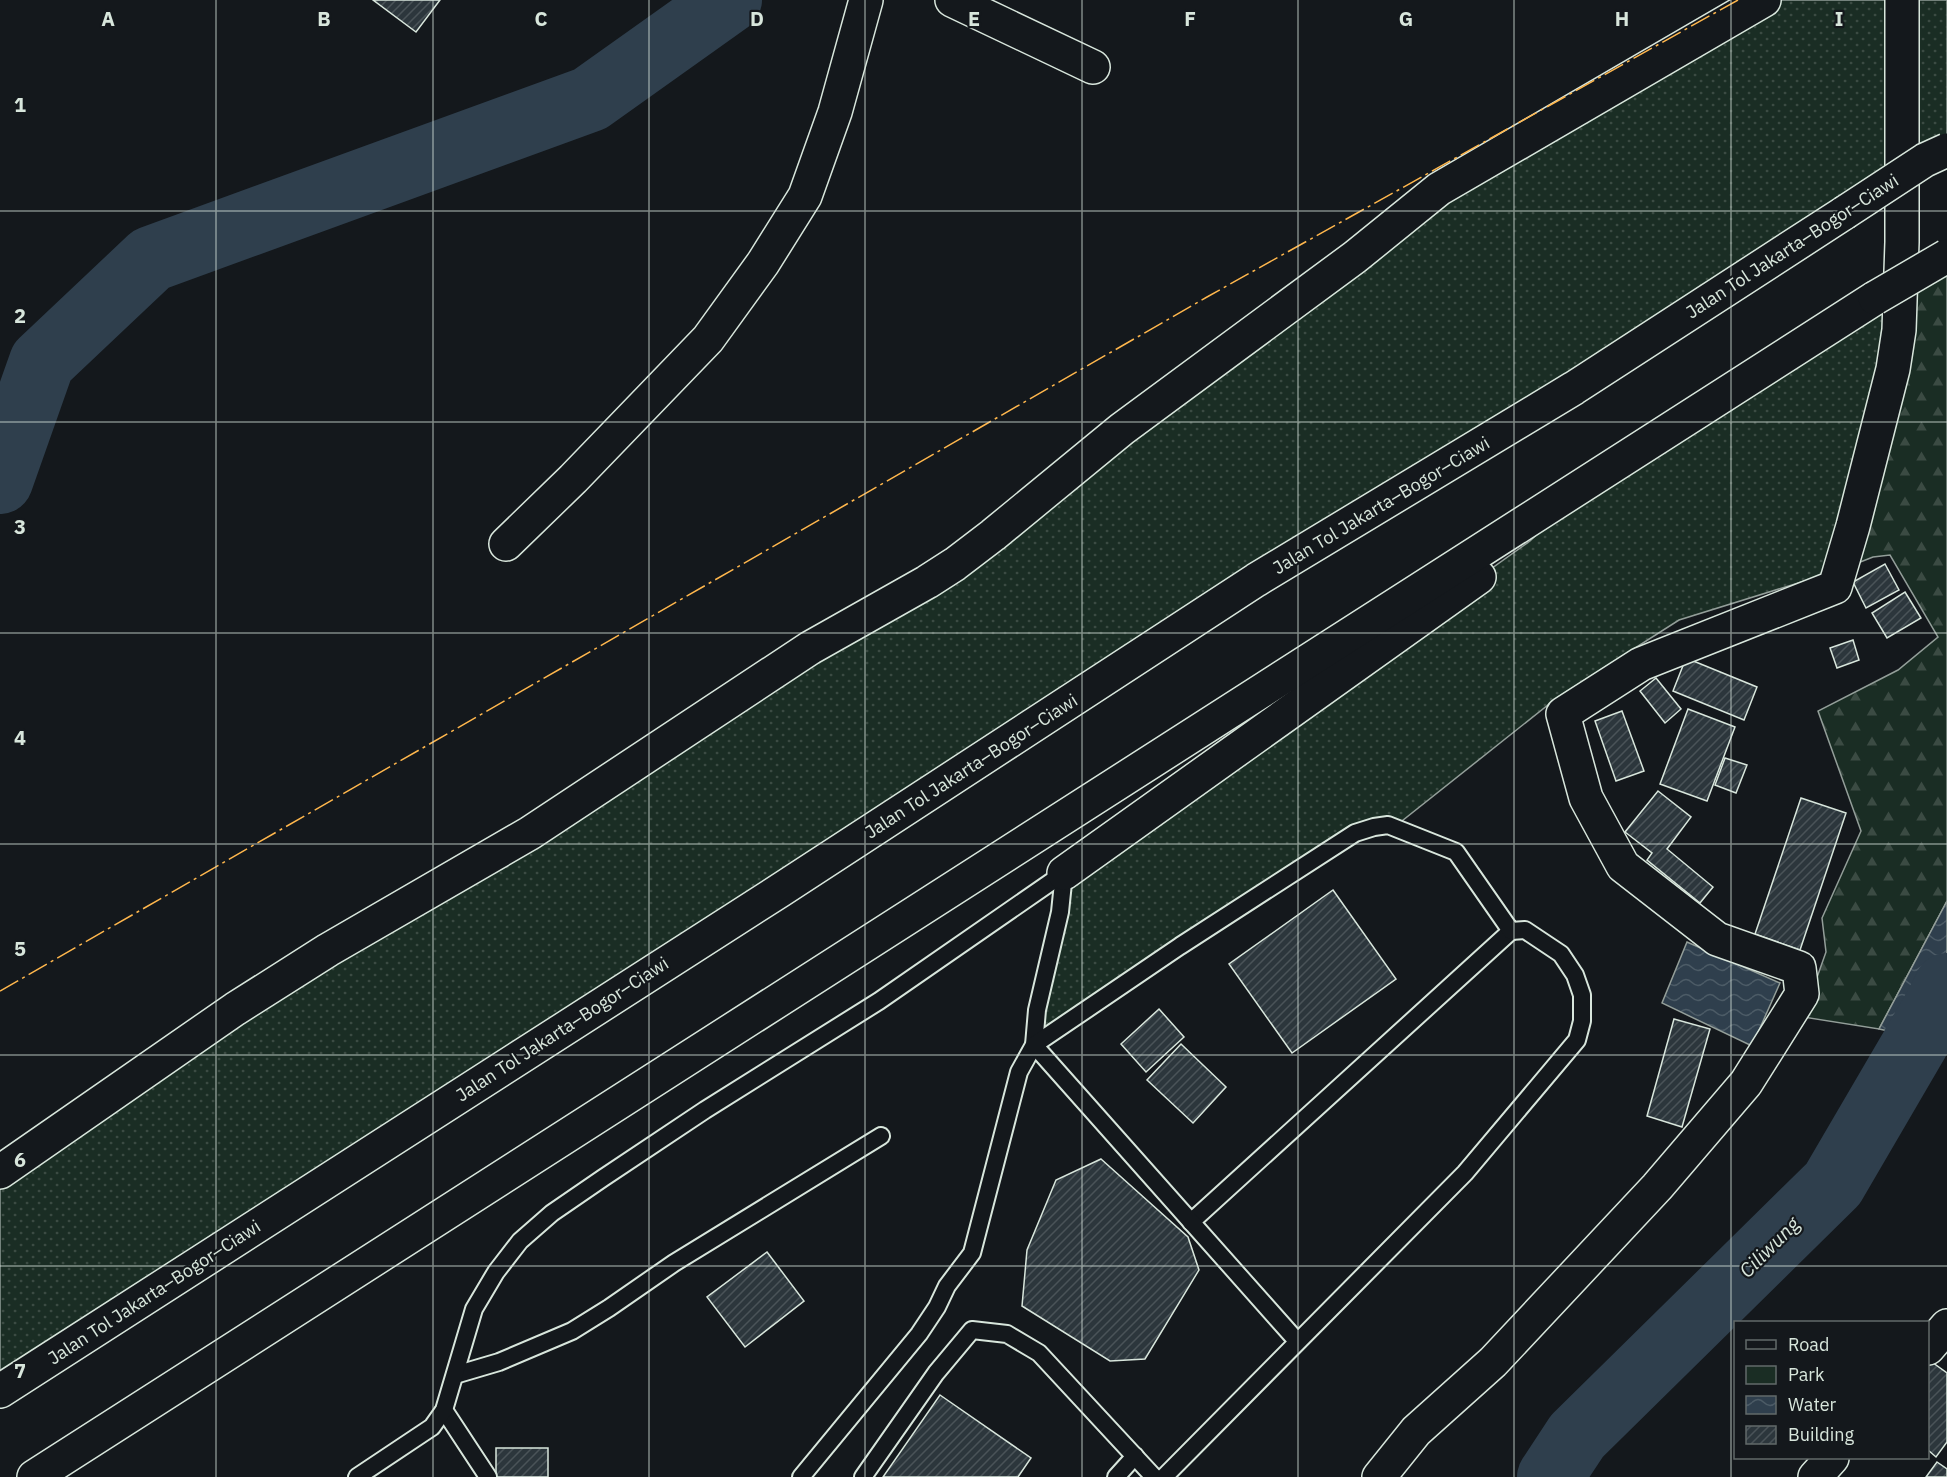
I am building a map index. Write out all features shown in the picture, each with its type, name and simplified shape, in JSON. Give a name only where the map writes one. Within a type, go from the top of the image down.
[{"type":"main road","points":[[506,544],[573,479],[708,339],[763,263],[805,196],[835,112],[866,0]]},
{"type":"main road","points":[[952,0],[1093,66]]},
{"type":"main road","points":[[0,1172],[235,1009],[328,950],[530,833],[810,648],[955,564],[1122,429],[1355,257],[1439,189],[1764,0]]},
{"type":"main road","points":[[1379,1477],[1416,1431],[1493,1362],[1657,1187],[1746,1083],[1802,994],[1799,968],[1718,939],[1623,866],[1586,798],[1563,714],[1641,664],[1835,587],[1893,369],[1899,330],[1902,231],[1902,0]]},
{"type":"main road","name":"Jalan Tol Jakarta–Bogor–Ciawi","points":[[0,1391],[789,884],[1256,579],[1574,388],[1924,160],[1947,150]]},
{"type":"main road","points":[[34,1477],[1875,298],[1947,256]]},
{"type":"main road","points":[[1064,873],[1530,541],[1563,510],[1580,488]]},
{"type":"main road","points":[[1929,1347],[1947,1326]]},
{"type":"main road","points":[[1815,1477],[1831,1459]]},
{"type":"lane","points":[[1034,1045],[1180,946],[1355,833],[1374,826],[1388,825],[1456,852],[1511,931]]},
{"type":"lane","points":[[801,1477],[919,1334],[937,1307],[947,1286],[972,1253],[1019,1072],[1034,1045],[1037,1010],[1060,912],[1064,873]]},
{"type":"lane","points":[[367,1475],[432,1426],[444,1410],[474,1309],[496,1272],[520,1241],[552,1213],[705,1110],[879,1000],[1064,873]]},
{"type":"lane","points":[[1164,1477],[1465,1173],[1577,1040],[1582,1021],[1582,995],[1575,975],[1561,954],[1525,930],[1511,931],[1191,1222]]},
{"type":"lane","points":[[1034,1045],[1297,1341]]},
{"type":"lane","points":[[455,1375],[499,1362],[572,1330],[609,1308],[674,1263],[881,1136]]},
{"type":"lane","points":[[863,1477],[936,1372],[972,1330],[1007,1334],[1039,1353],[1154,1477]]},
{"type":"lane","points":[[444,1410],[488,1477]]},
{"type":"lane","points":[[1116,1477],[1135,1456]]},
{"type":"green space","points":[[1764,0],[1947,0],[1947,151],[0,1390],[0,1172],[955,564],[1445,185]]},
{"type":"green space","points":[[1947,257],[1947,901],[1879,1029],[1803,1017],[1826,952],[1822,918],[1861,831],[1818,711],[1898,670],[1938,637],[1890,555],[1873,557],[1840,570],[1900,285]]},
{"type":"green space","points":[[1900,285],[1840,570],[1679,620],[1558,697],[1393,828],[1374,827],[1034,1045],[1064,873],[1530,541],[1567,506]]},
{"type":"water","points":[[1947,901],[1947,1044],[1879,1029]]},
{"type":"water","points":[[1687,942],[1780,983],[1752,1046],[1662,1003]]},
{"type":"building","points":[[373,0],[440,0],[416,32]]},
{"type":"building","points":[[1885,564],[1899,590],[1866,608],[1853,582]]},
{"type":"building","points":[[1905,592],[1921,618],[1887,638],[1872,613]]},
{"type":"building","points":[[1853,640],[1859,660],[1837,668],[1830,648]]},
{"type":"building","points":[[1686,658],[1757,687],[1744,720],[1673,691]]},
{"type":"building","points":[[1656,678],[1681,709],[1665,723],[1640,691]]},
{"type":"building","points":[[1688,709],[1735,727],[1707,801],[1660,784]]},
{"type":"building","points":[[1622,711],[1644,771],[1616,781],[1595,721]]},
{"type":"building","points":[[1725,758],[1747,765],[1736,793],[1715,785]]},
{"type":"building","points":[[1658,791],[1691,817],[1667,849],[1713,887],[1700,903],[1647,860],[1652,853],[1625,832]]},
{"type":"building","points":[[1801,798],[1846,813],[1800,950],[1755,934]]},
{"type":"building","points":[[1333,890],[1396,979],[1292,1053],[1229,964]]},
{"type":"building","points":[[1159,1009],[1184,1037],[1146,1072],[1121,1044]]},
{"type":"building","points":[[1674,1019],[1710,1029],[1682,1127],[1647,1116]]},
{"type":"building","points":[[1181,1044],[1226,1087],[1193,1123],[1147,1080]]},
{"type":"building","points":[[1101,1159],[1188,1237],[1199,1270],[1145,1359],[1110,1361],[1022,1306],[1027,1250],[1056,1180]]},
{"type":"building","points":[[767,1252],[804,1301],[745,1347],[707,1297]]},
{"type":"building","points":[[1929,1360],[1947,1373],[1947,1442],[1936,1457],[1929,1451]]},
{"type":"building","points":[[940,1395],[1031,1458],[1018,1477],[883,1477]]},
{"type":"building","points":[[496,1448],[548,1448],[548,1477],[496,1477]]},
{"type":"building","points":[[1937,1462],[1947,1469],[1947,1477],[1926,1477]]},
{"type":"waterway","points":[[0,481],[42,362],[151,259],[590,99],[729,0]]},
{"type":"waterway","name":"Ciliwung","points":[[1550,1477],[1577,1436],[1833,1184],[1947,986]]},
{"type":"power","points":[[0,991],[1207,297],[1738,0]]}]
